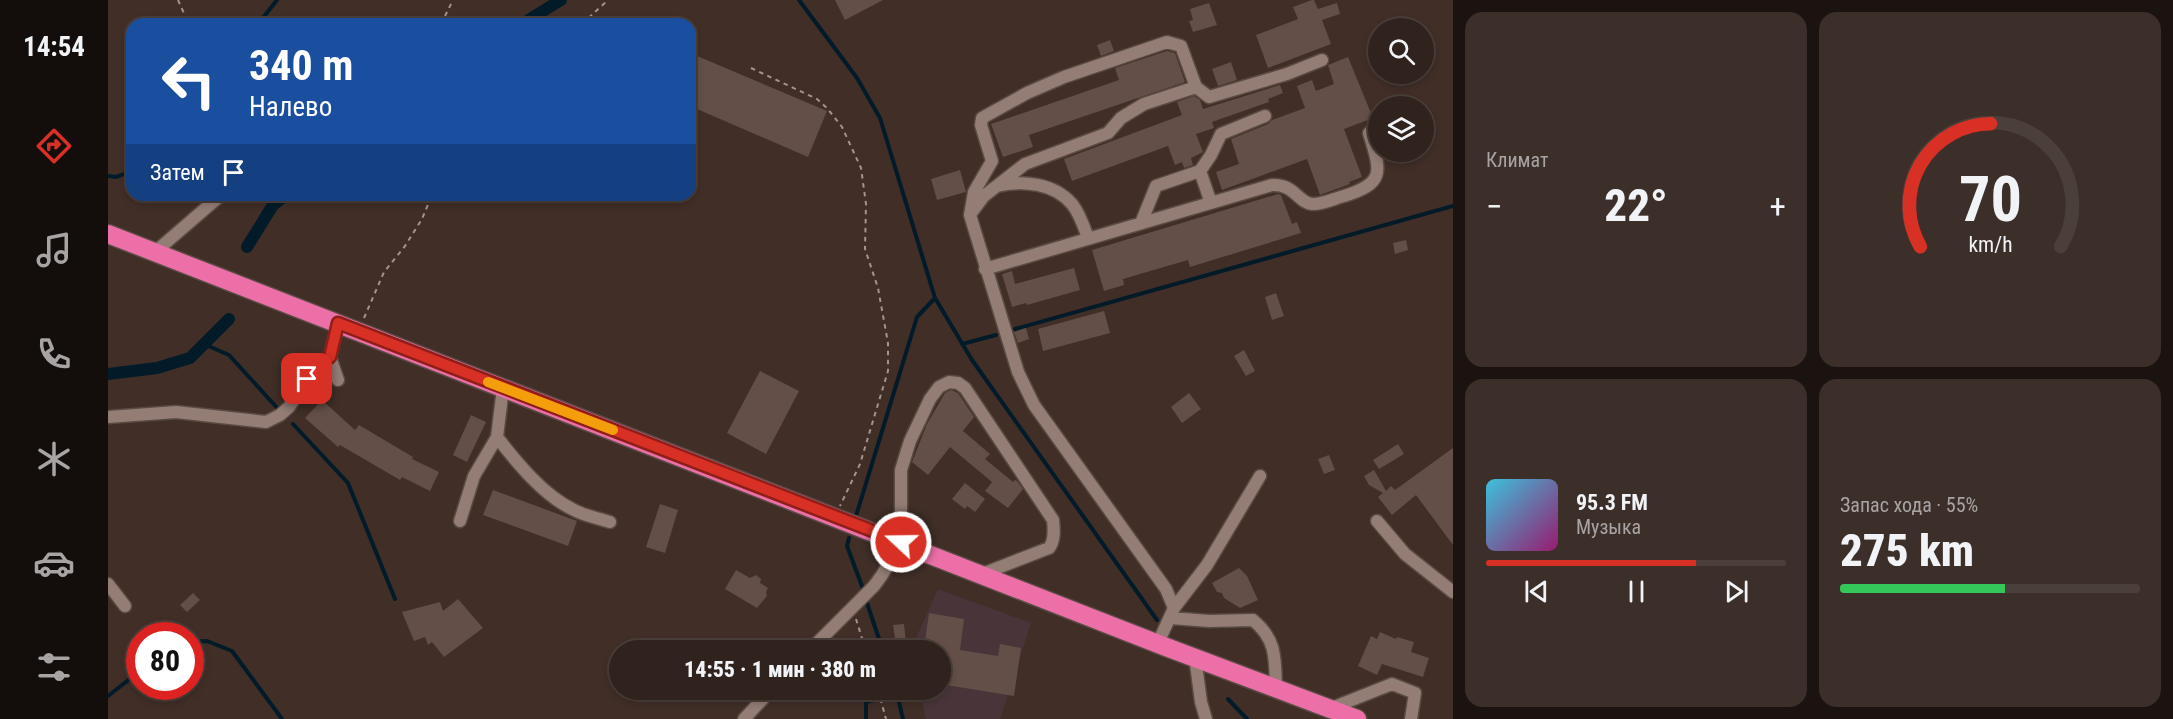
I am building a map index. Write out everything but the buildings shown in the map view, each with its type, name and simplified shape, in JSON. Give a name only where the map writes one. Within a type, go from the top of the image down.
[{"type":"highway","points":[[108,234],[1357,719]]},
{"type":"street","points":[[1173,613],[1166,589],[1034,405],[1018,372],[970,215],[974,192],[992,161],[981,125],[982,118],[1027,93],[1064,77],[1167,42],[1176,43],[1183,50],[1196,87],[1204,95],[1212,97],[1287,74],[1322,60]]},
{"type":"street","points":[[970,215],[984,195],[1025,164],[1108,133],[1121,118],[1144,105],[1196,87]]},
{"type":"street","points":[[1141,223],[1156,186],[1200,171],[1221,134],[1265,116]]},
{"type":"street","points":[[985,269],[1272,185],[1285,186],[1306,202],[1315,204],[1369,187],[1378,168],[1376,162]]},
{"type":"street","points":[[1200,171],[1211,203]]},
{"type":"street","points":[[997,186],[1028,184],[1053,189],[1071,203],[1078,213],[1088,238]]},
{"type":"street","points":[[155,252],[214,201]]},
{"type":"street","points":[[338,323],[330,357],[338,380]]},
{"type":"street","points":[[108,417],[176,412],[266,422],[289,407],[315,368],[330,357]]},
{"type":"street","points":[[820,640],[882,575],[901,542],[901,470],[910,441],[930,399],[943,384],[950,382],[958,383],[965,388],[1053,520],[1052,544],[1049,548],[982,574]]},
{"type":"street","points":[[460,521],[474,476],[497,437],[504,388]]},
{"type":"street","points":[[497,437],[517,462],[545,490],[574,510],[610,522]]},
{"type":"street","points":[[1158,643],[1173,613],[1207,565],[1260,476]]},
{"type":"street","points":[[1377,521],[1405,554],[1453,592]]},
{"type":"street","points":[[108,584],[124,606]]},
{"type":"street","points":[[1173,613],[1209,621],[1253,620],[1266,631],[1275,654],[1276,689]]},
{"type":"street","points":[[1195,657],[1201,702],[1206,719]]},
{"type":"street","points":[[1329,709],[1392,684],[1415,693],[1411,719]]},
{"type":"street","points":[[744,719],[762,700]]},
{"type":"path","points":[[178,0],[187,18]]},
{"type":"path","points":[[444,18],[453,0]]},
{"type":"path","points":[[588,18],[608,0]]},
{"type":"path","points":[[751,68],[818,99],[828,108],[846,135],[862,177],[866,218],[865,249],[878,288],[888,343],[888,371],[860,464],[834,516]]},
{"type":"path","points":[[359,332],[384,272],[405,246],[422,219],[430,201]]},
{"type":"path","points":[[852,606],[863,640]]},
{"type":"path","points":[[881,700],[886,719]]},
{"type":"shaded area","points":[[938,589],[1031,623],[1000,719],[926,719],[921,700],[951,700],[951,640],[915,640]]},
{"type":"waterway","points":[[263,18],[277,0]]},
{"type":"waterway","points":[[532,18],[561,0]]},
{"type":"waterway","points":[[799,0],[857,78],[880,118],[935,298],[972,360],[1157,620]]},
{"type":"waterway","points":[[108,176],[116,177],[126,173]]},
{"type":"waterway","points":[[247,247],[273,205],[278,201]]},
{"type":"waterway","points":[[1015,329],[1453,206]]},
{"type":"waterway","points":[[856,516],[917,317],[935,298]]},
{"type":"waterway","points":[[108,374],[157,368],[190,358],[229,319]]},
{"type":"waterway","points":[[962,344],[996,335]]},
{"type":"waterway","points":[[204,344],[229,355],[280,411]]},
{"type":"waterway","points":[[293,424],[348,483],[395,599]]},
{"type":"waterway","points":[[849,538],[847,546],[863,589]]},
{"type":"waterway","points":[[867,603],[879,640]]},
{"type":"waterway","points":[[204,641],[232,651],[282,719]]},
{"type":"waterway","points":[[108,696],[126,682]]},
{"type":"waterway","points":[[1228,699],[1247,719]]},
{"type":"waterway","points":[[866,719],[866,702],[874,700]]},
{"type":"waterway","points":[[898,700],[903,719]]},
{"type":"slow traffic","points":[[488,382],[613,430]]},
{"type":"route","points":[[307,379],[315,368],[330,357],[338,323],[901,542]]}]
